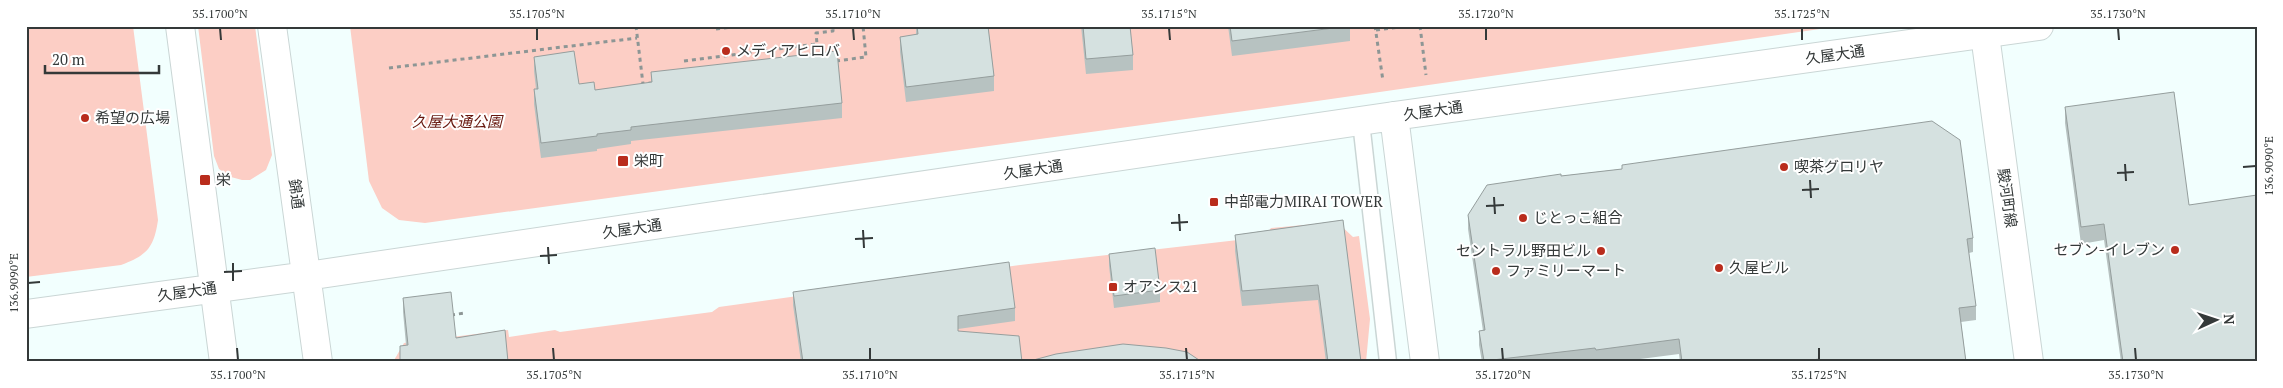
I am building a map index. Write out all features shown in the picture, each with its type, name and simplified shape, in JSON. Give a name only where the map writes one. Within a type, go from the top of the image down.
[{"type":"street","points":[[180,26],[224,362]]},
{"type":"street","name":"錦通","points":[[272,26],[318,362]]},
{"type":"street","name":"久屋大通","points":[[26,314],[307,276],[1394,116],[2039,26]]},
{"type":"street","name":"駿河町線","points":[[1985,35],[2029,362]]},
{"type":"street","points":[[1394,116],[1425,362]]},
{"type":"lane","points":[[1361,122],[1388,362]]},
{"type":"path","points":[[636,26],[643,84],[652,82]]},
{"type":"path","points":[[716,29],[739,26]]},
{"type":"path","points":[[819,63],[816,33],[833,30],[833,26]]},
{"type":"path","points":[[829,62],[866,57],[862,26]]},
{"type":"path","points":[[1383,81],[1375,28],[1407,26]]},
{"type":"path","points":[[1420,26],[1426,75]]},
{"type":"path","points":[[389,68],[637,38]]},
{"type":"path","points":[[684,61],[817,44]]},
{"type":"path","points":[[442,316],[466,313]]},
{"type":"green space","name":"希望の広場","points":[[26,26],[133,26],[158,220],[152,243],[138,258],[121,265],[26,277]]},
{"type":"green space","points":[[198,26],[255,26],[272,155],[266,170],[250,180],[231,177],[219,169],[214,156]]},
{"type":"green space","name":"久屋大通公園","points":[[350,26],[1841,26],[1317,101],[425,223],[399,220],[382,208],[369,181]]},
{"type":"green space","name":"オアシス21","points":[[1337,222],[1353,237],[1359,236],[1370,319],[1366,362],[393,362],[404,343],[508,330],[509,337],[555,330],[560,332],[712,312],[719,307],[1020,265],[1264,237],[1271,228]]},
{"type":"building","points":[[917,26],[988,26],[994,76],[906,87],[900,37],[918,34]]},
{"type":"building","points":[[1083,26],[1130,26],[1133,55],[1086,59]]},
{"type":"building","points":[[1230,26],[1349,26],[1232,41]]},
{"type":"building","points":[[574,51],[579,84],[594,82],[595,90],[652,82],[651,72],[837,51],[842,103],[631,127],[631,130],[541,143],[534,89],[538,89],[534,57]]},
{"type":"building","points":[[2174,92],[2189,205],[2257,195],[2257,362],[2123,362],[2104,224],[2081,227],[2065,107]]},
{"type":"building","points":[[1932,121],[1960,140],[1973,238],[1967,239],[1976,306],[1959,308],[1966,362],[1819,362],[1819,359],[1798,362],[1682,362],[1679,339],[1596,350],[1595,348],[1484,361],[1479,331],[1485,330],[1468,215],[1487,185],[1561,174],[1561,176],[1622,169],[1622,165]]},
{"type":"building","points":[[1343,220],[1361,362],[1328,362],[1318,285],[1242,291],[1235,235]]},
{"type":"building","points":[[1155,248],[1160,290],[1114,296],[1109,254]]},
{"type":"building","points":[[1009,262],[1015,308],[958,316],[958,331],[1019,336],[1022,362],[803,362],[793,292]]},
{"type":"building","points":[[451,292],[456,338],[505,330],[508,362],[400,362],[400,346],[408,345],[403,298]]},
{"type":"building","points":[[1123,344],[1187,352],[1202,362],[1026,362],[1056,354]]},
{"type":"place","name":"メディアヒロバ","points":[[726,51]]},
{"type":"place","name":"希望の広場","points":[[85,118]]},
{"type":"place","name":"栄町","points":[[623,161]]},
{"type":"place","name":"喫茶グロリヤ","points":[[1784,167]]},
{"type":"place","name":"栄","points":[[205,180]]},
{"type":"place","name":"中部電力MIRAI TOWER","points":[[1214,202]]},
{"type":"place","name":"じとっこ組合","points":[[1523,218]]},
{"type":"place","name":"セブン-イレブン","points":[[2175,250]]},
{"type":"place","name":"セントラル野田ビル","points":[[1601,251]]},
{"type":"place","name":"久屋ビル","points":[[1719,268]]},
{"type":"place","name":"ファミリーマート","points":[[1496,271]]},
{"type":"place","name":"オアシス21","points":[[1113,287]]}]
